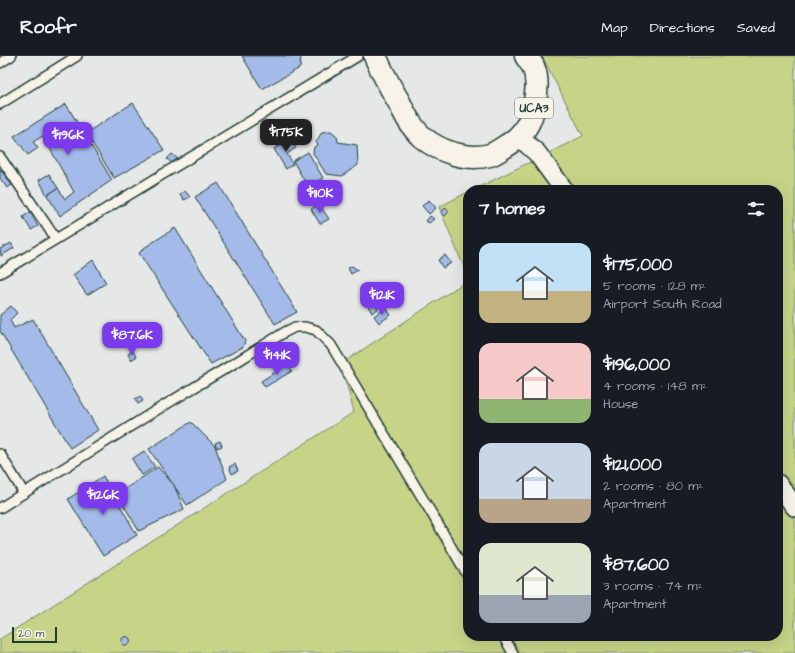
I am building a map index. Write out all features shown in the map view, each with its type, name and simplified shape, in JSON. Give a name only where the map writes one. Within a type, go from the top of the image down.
[{"type":"main road","points":[[375,56],[382,72],[412,126],[434,146],[450,153],[467,157],[478,157],[491,155],[511,143]]},
{"type":"main road","name":"UCA3","points":[[511,143],[525,130],[532,115],[536,99],[536,83],[533,66],[526,56]]},
{"type":"street","points":[[511,143],[537,153],[560,185]]},
{"type":"street","points":[[783,491],[795,507]]},
{"type":"lane","points":[[0,63],[11,56]]},
{"type":"lane","points":[[0,104],[77,56]]},
{"type":"lane","points":[[0,273],[358,56]]},
{"type":"lane","points":[[0,156],[56,238]]},
{"type":"lane","points":[[0,508],[285,332],[295,327],[305,327],[316,330],[331,345],[463,567]]},
{"type":"lane","points":[[0,454],[24,493]]},
{"type":"lane","points":[[506,641],[513,653]]},
{"type":"green space","points":[[542,56],[795,56],[795,653],[0,653],[0,639],[354,412],[341,364],[463,283],[463,641],[783,641],[783,185],[483,185],[583,136]]},
{"type":"green space","points":[[463,195],[463,265],[439,207]]},
{"type":"building","points":[[242,56],[301,56],[300,68],[262,89]]},
{"type":"building","points":[[133,103],[164,150],[114,178],[86,133]]},
{"type":"building","points":[[66,104],[112,180],[60,216],[47,195],[58,188],[65,199],[74,192],[43,136],[33,142],[38,148],[28,155],[14,136]]},
{"type":"building","points":[[331,131],[337,136],[338,142],[357,145],[358,165],[342,176],[326,174],[313,153],[314,147],[318,145],[316,142],[322,132]]},
{"type":"building","points":[[291,139],[296,148],[287,154],[293,164],[286,169],[274,149]]},
{"type":"building","points":[[308,152],[323,178],[308,187],[293,161]]},
{"type":"building","points":[[172,154],[178,159],[173,164],[167,159]]},
{"type":"building","points":[[0,169],[12,185],[7,188],[0,178]]},
{"type":"building","points":[[49,174],[58,188],[47,195],[39,180]]},
{"type":"building","points":[[218,183],[297,312],[275,324],[195,197]]},
{"type":"building","points":[[185,191],[190,197],[184,200],[180,194]]},
{"type":"building","points":[[429,200],[436,208],[429,214],[422,206]]},
{"type":"building","points":[[319,204],[329,219],[320,224],[311,209]]},
{"type":"building","points":[[445,208],[449,211],[445,216],[441,213]]},
{"type":"building","points":[[30,212],[38,226],[31,230],[23,217]]},
{"type":"building","points":[[430,216],[434,219],[429,223],[426,221]]},
{"type":"building","points":[[175,228],[245,341],[243,347],[211,364],[139,253],[144,248]]},
{"type":"building","points":[[11,243],[14,248],[1,256],[0,249]]},
{"type":"building","points":[[445,255],[451,263],[443,268],[438,260]]},
{"type":"building","points":[[93,260],[106,283],[87,295],[73,275]]},
{"type":"building","points":[[352,266],[358,270],[351,274],[348,268]]},
{"type":"building","points":[[369,294],[378,309],[372,313],[363,298]]},
{"type":"building","points":[[11,306],[17,313],[10,320],[14,328],[33,319],[98,430],[70,448],[0,331],[0,315]]},
{"type":"building","points":[[386,308],[391,315],[379,323],[374,316]]},
{"type":"building","points":[[133,351],[136,357],[131,360],[128,354]]},
{"type":"building","points":[[288,364],[292,371],[265,387],[261,381]]},
{"type":"building","points":[[140,396],[143,401],[138,404],[135,399]]},
{"type":"building","points":[[191,422],[215,446],[227,479],[187,505],[149,449]]},
{"type":"building","points":[[220,441],[222,446],[217,448],[215,443]]},
{"type":"building","points":[[144,451],[155,467],[142,475],[132,459]]},
{"type":"building","points":[[235,464],[238,471],[232,474],[229,467]]},
{"type":"building","points":[[158,467],[174,485],[184,509],[139,531],[117,494]]},
{"type":"building","points":[[103,476],[137,535],[103,556],[68,499]]},
{"type":"building","points":[[126,636],[131,641],[126,646],[121,641]]}]
